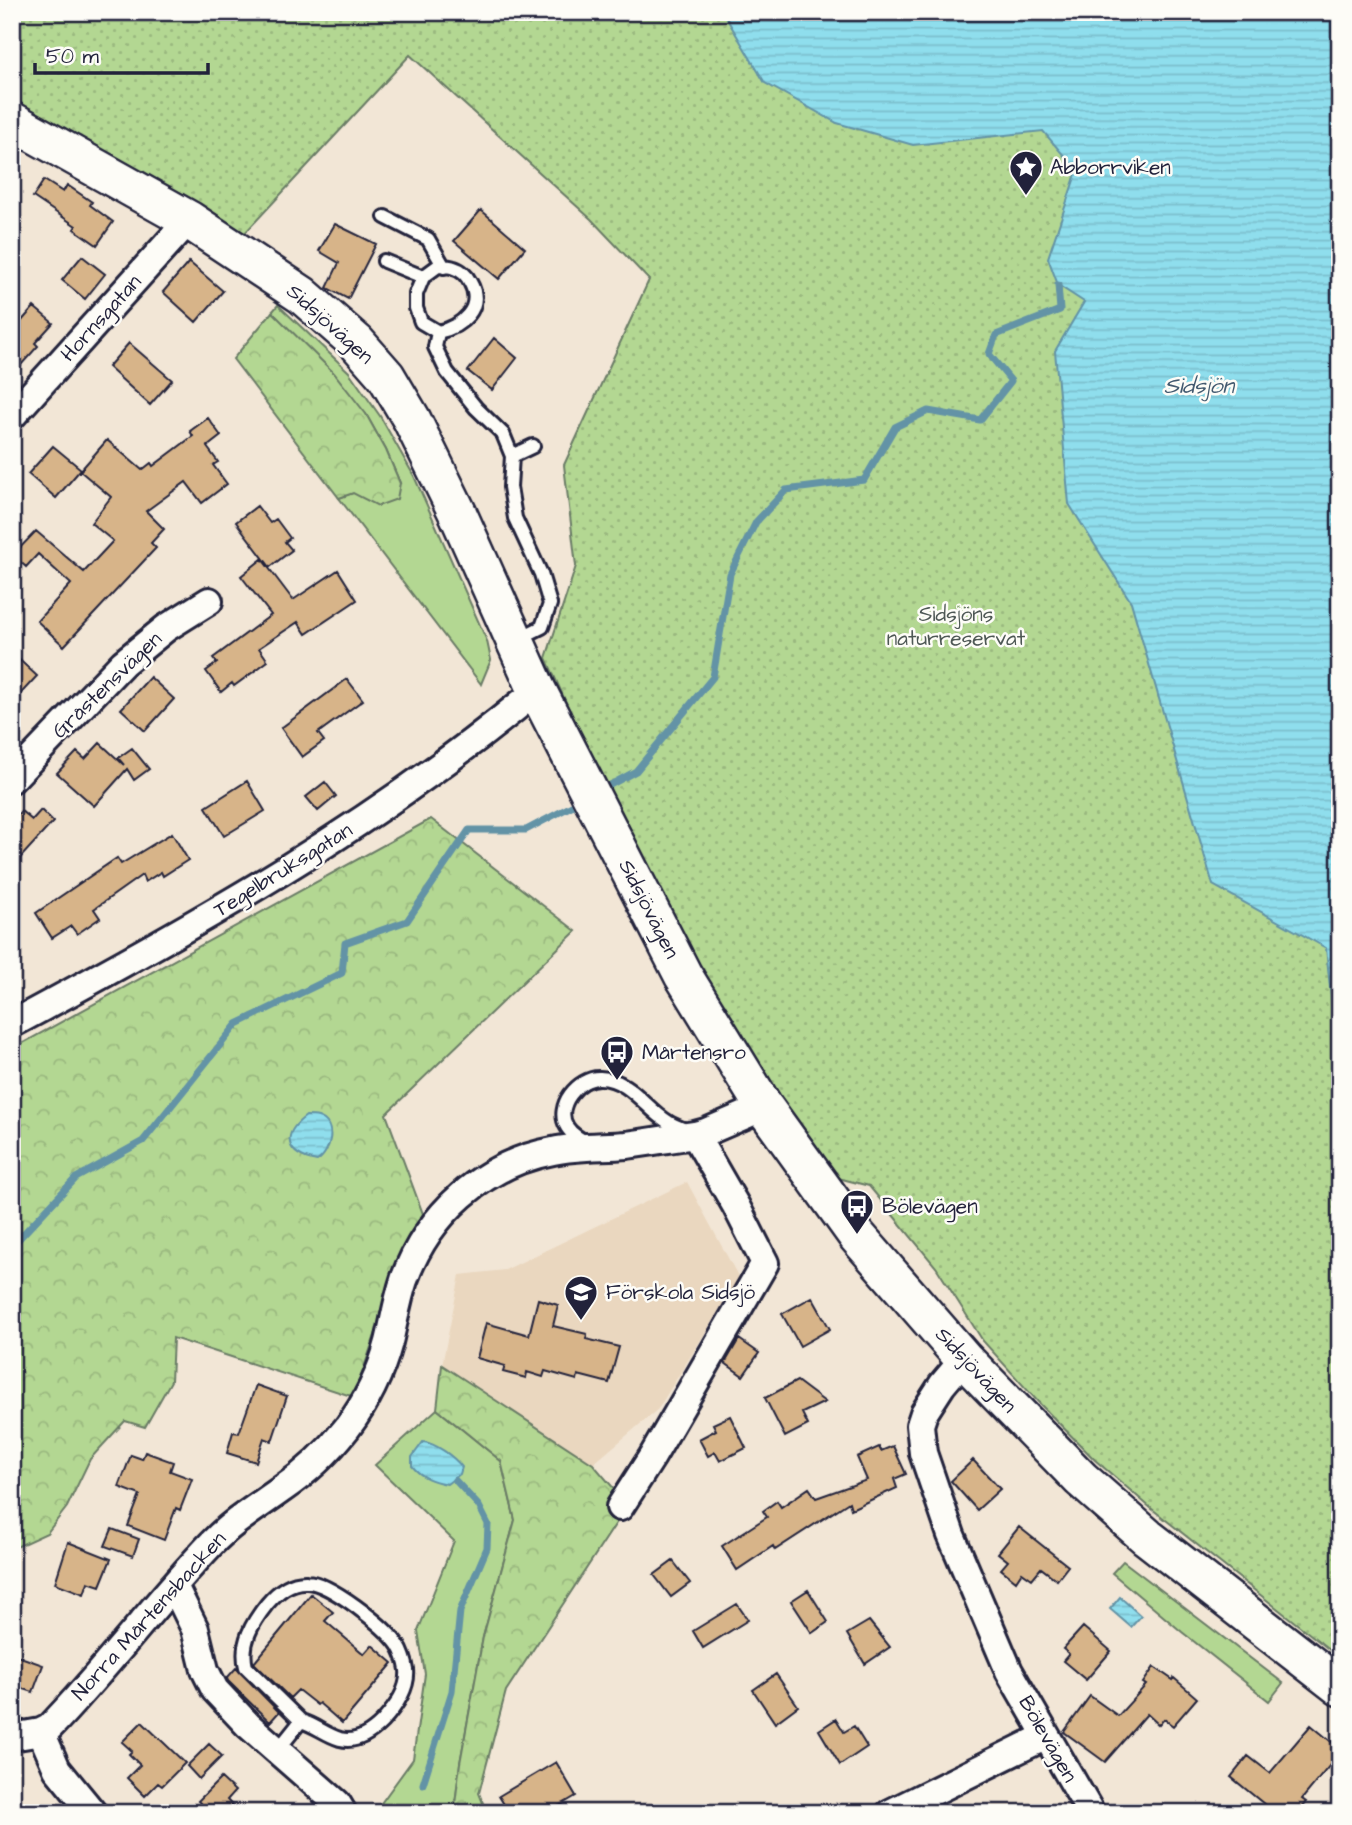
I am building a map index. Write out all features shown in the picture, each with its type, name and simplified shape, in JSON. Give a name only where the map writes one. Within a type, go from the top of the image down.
[{"type":"main road","name":"Sidsjövägen","points":[[12,121],[189,220],[302,295],[357,343],[386,376],[412,420],[458,513],[537,690],[632,878],[683,975],[764,1107],[858,1236],[964,1359],[1073,1470],[1147,1537],[1340,1687]]},
{"type":"street","name":"Hornsgatan","points":[[12,416],[189,220]]},
{"type":"street","name":"Gråstensvägen","points":[[12,779],[123,663],[166,628],[209,601]]},
{"type":"street","name":"Tegelbruksgatan","points":[[12,1024],[138,957],[318,851],[416,784],[537,690]]},
{"type":"street","name":"Norra Mårtensbacken","points":[[41,1732],[50,1728],[231,1525],[309,1469],[349,1426],[379,1371],[389,1342],[399,1295],[416,1253],[436,1220],[452,1203],[495,1171],[530,1156],[554,1150],[695,1135],[764,1107]]},
{"type":"street","points":[[620,1507],[765,1263],[695,1135]]},
{"type":"street","name":"Bölevägen","points":[[964,1359],[942,1385],[924,1413],[920,1425],[923,1453],[951,1535],[1009,1671],[1091,1813]]},
{"type":"street","points":[[174,1586],[195,1629],[205,1670],[215,1690],[277,1751],[337,1803],[344,1813]]},
{"type":"street","points":[[12,1737],[41,1732],[57,1769],[93,1813]]},
{"type":"street","points":[[890,1813],[1046,1736]]},
{"type":"lane","points":[[385,217],[428,239],[444,267]]},
{"type":"lane","points":[[384,261],[423,277]]},
{"type":"lane","points":[[438,266],[444,267],[454,267],[467,276],[474,290],[475,304],[467,318],[452,329],[438,332],[421,322],[416,308],[416,294],[423,277],[438,266]]},
{"type":"lane","points":[[438,332],[435,347],[447,372],[476,408],[503,434],[512,456],[510,487],[514,518],[541,574],[550,604],[542,627],[515,641]]},
{"type":"lane","points":[[512,456],[533,446]]},
{"type":"lane","points":[[595,1147],[572,1134],[565,1125],[563,1115],[565,1101],[574,1090],[586,1081],[599,1078],[617,1082],[633,1092],[666,1121],[695,1135]]},
{"type":"lane","points":[[310,1581],[337,1592],[386,1633],[398,1645],[408,1672],[404,1689],[395,1706],[380,1724],[360,1739],[340,1739],[301,1721],[246,1667],[243,1656],[251,1627],[273,1596],[286,1586],[310,1581]]},
{"type":"lane","points":[[277,1751],[301,1721]]},
{"type":"shaded area","name":"Förskola Sidsjö","points":[[687,1182],[739,1278],[658,1409],[593,1464],[442,1365],[460,1275],[505,1270]]},
{"type":"green space","name":"Sidsjöns naturreservat","points":[[12,12],[1340,12],[1340,1658],[1152,1509],[1095,1460],[983,1341],[936,1267],[869,1186],[803,1169],[726,1010],[634,853],[546,658],[576,566],[564,465],[649,280],[591,219],[410,55],[243,235],[165,186],[12,100]]},
{"type":"green space","points":[[278,305],[349,372],[380,416],[414,476],[487,641],[491,660],[481,684],[339,498],[400,483],[366,414],[272,312]]},
{"type":"green space","points":[[272,312],[334,373],[366,414],[400,483],[397,499],[378,506],[353,493],[339,498],[233,359]]},
{"type":"green space","points":[[431,819],[576,931],[386,1114],[423,1214],[406,1244],[354,1397],[173,1338],[171,1381],[145,1427],[125,1421],[90,1459],[67,1507],[47,1533],[12,1549],[12,1049]]},
{"type":"green space","points":[[442,1365],[593,1464],[628,1505],[506,1691],[479,1793],[487,1813],[454,1813],[460,1763],[483,1637],[515,1520],[501,1461],[437,1409]]},
{"type":"green space","points":[[437,1409],[501,1461],[515,1520],[483,1637],[460,1763],[454,1813],[374,1813],[413,1759],[425,1674],[418,1631],[454,1541],[375,1465]]},
{"type":"green space","points":[[1123,1561],[1283,1683],[1269,1701],[1112,1573]]},
{"type":"water","name":"Sidsjön","points":[[719,12],[1340,12],[1340,1058],[1337,1056],[1326,948],[1213,885],[1131,602],[1069,504],[1055,351],[1084,302],[1058,285],[1048,258],[1077,171],[1043,131],[913,145],[837,123],[765,83],[724,14]]},
{"type":"water","points":[[306,1116],[324,1120],[330,1131],[329,1145],[317,1161],[299,1154],[290,1143],[292,1130]]},
{"type":"water","points":[[423,1442],[439,1448],[454,1459],[462,1467],[460,1474],[447,1484],[420,1473],[412,1466],[412,1457]]},
{"type":"water","points":[[1120,1597],[1141,1616],[1131,1627],[1110,1609]]},
{"type":"building","points":[[44,180],[63,192],[67,185],[92,202],[90,205],[113,222],[97,245],[74,229],[76,226],[33,197]]},
{"type":"building","points":[[481,210],[525,248],[499,279],[454,241]]},
{"type":"building","points":[[335,224],[376,244],[348,299],[327,288],[339,263],[319,251]]},
{"type":"building","points":[[82,256],[105,274],[85,299],[62,280]]},
{"type":"building","points":[[189,262],[223,291],[196,322],[163,292]]},
{"type":"building","points":[[34,307],[53,323],[35,343],[38,346],[12,375],[12,332]]},
{"type":"building","points":[[494,338],[517,358],[492,390],[468,371]]},
{"type":"building","points":[[129,343],[172,380],[150,405],[108,367]]},
{"type":"building","points":[[208,418],[221,436],[207,447],[218,462],[213,465],[227,484],[202,503],[186,482],[146,511],[164,529],[151,543],[156,548],[64,646],[37,621],[71,584],[38,554],[26,567],[13,555],[36,531],[84,572],[113,541],[91,523],[111,497],[80,471],[107,440],[142,470],[151,463],[153,466],[193,436],[190,431]]},
{"type":"building","points":[[53,446],[81,469],[56,498],[28,474]]},
{"type":"building","points":[[257,506],[270,523],[276,519],[290,538],[285,542],[292,550],[270,567],[236,522]]},
{"type":"building","points":[[262,559],[293,600],[338,570],[357,600],[306,634],[298,622],[259,648],[268,661],[234,686],[232,683],[221,692],[206,671],[217,663],[213,658],[271,615],[241,576]]},
{"type":"building","points":[[12,653],[37,676],[12,703]]},
{"type":"building","points":[[150,677],[174,699],[145,731],[121,709]]},
{"type":"building","points":[[347,679],[363,700],[318,733],[324,741],[302,757],[281,728]]},
{"type":"building","points":[[100,743],[124,765],[118,758],[132,748],[149,769],[134,780],[127,769],[94,806],[57,773],[77,752],[85,759]]},
{"type":"building","points":[[247,781],[265,811],[224,836],[206,807]]},
{"type":"building","points":[[325,782],[336,796],[318,811],[306,797]]},
{"type":"building","points":[[41,810],[53,822],[12,867],[12,821],[21,811],[32,820]]},
{"type":"building","points":[[172,833],[188,860],[163,876],[161,872],[145,882],[142,875],[94,909],[100,918],[77,934],[71,926],[52,938],[36,913],[117,858],[121,864]]},
{"type":"building","points":[[812,1297],[830,1329],[800,1346],[782,1314]]},
{"type":"building","points":[[538,1299],[558,1305],[553,1326],[587,1334],[586,1339],[619,1347],[609,1383],[578,1375],[577,1380],[545,1371],[543,1377],[527,1372],[526,1378],[503,1372],[505,1366],[477,1358],[486,1323],[529,1335]]},
{"type":"building","points":[[739,1339],[759,1353],[743,1376],[725,1363]]},
{"type":"building","points":[[797,1381],[825,1402],[802,1413],[808,1425],[785,1437],[765,1398]]},
{"type":"building","points":[[256,1385],[287,1396],[272,1441],[264,1438],[256,1462],[227,1453],[233,1432],[239,1433]]},
{"type":"building","points":[[730,1416],[746,1448],[720,1461],[715,1452],[708,1456],[699,1439],[716,1430],[713,1424]]},
{"type":"building","points":[[893,1446],[906,1474],[894,1479],[897,1488],[851,1509],[849,1502],[775,1550],[773,1546],[737,1570],[722,1546],[767,1517],[763,1511],[777,1501],[781,1507],[809,1488],[816,1498],[867,1480],[857,1457],[879,1447],[881,1451]]},
{"type":"building","points":[[145,1452],[173,1462],[170,1471],[192,1479],[180,1510],[176,1508],[164,1540],[128,1526],[140,1495],[119,1487],[131,1455],[142,1459]]},
{"type":"building","points":[[973,1460],[1000,1489],[977,1510],[951,1481]]},
{"type":"building","points":[[1019,1527],[1068,1566],[1057,1580],[1041,1568],[1032,1579],[1022,1572],[1016,1581],[1001,1569],[1008,1561],[998,1553]]},
{"type":"building","points":[[112,1529],[139,1539],[133,1556],[105,1546]]},
{"type":"building","points":[[68,1542],[111,1559],[100,1586],[88,1582],[84,1594],[55,1583]]},
{"type":"building","points":[[673,1561],[690,1583],[671,1597],[654,1575]]},
{"type":"building","points":[[808,1590],[828,1622],[812,1633],[791,1601]]},
{"type":"building","points":[[311,1594],[333,1612],[325,1621],[364,1654],[372,1645],[393,1663],[342,1723],[319,1703],[317,1705],[298,1690],[290,1698],[254,1663]]},
{"type":"building","points":[[737,1604],[748,1620],[703,1648],[693,1631]]},
{"type":"building","points":[[869,1621],[890,1647],[865,1664],[847,1634]]},
{"type":"building","points":[[1083,1627],[1111,1651],[1086,1680],[1063,1661],[1069,1654],[1063,1649]]},
{"type":"building","points":[[12,1654],[43,1665],[33,1692],[12,1685]]},
{"type":"building","points":[[1154,1667],[1173,1680],[1174,1678],[1197,1698],[1173,1726],[1164,1719],[1159,1725],[1147,1714],[1105,1762],[1064,1732],[1090,1696],[1118,1716],[1146,1685],[1143,1683]]},
{"type":"building","points":[[236,1668],[279,1712],[270,1722],[228,1681],[227,1678]]},
{"type":"building","points":[[776,1674],[798,1706],[775,1723],[753,1690]]},
{"type":"building","points":[[836,1719],[844,1732],[854,1726],[867,1747],[840,1765],[819,1730]]},
{"type":"building","points":[[142,1722],[185,1763],[162,1786],[158,1783],[145,1796],[127,1778],[140,1765],[129,1754],[132,1751],[122,1742]]},
{"type":"building","points":[[1311,1725],[1340,1749],[1340,1753],[1302,1799],[1306,1802],[1297,1813],[1275,1813],[1231,1777],[1248,1756],[1270,1773]]},
{"type":"building","points":[[209,1744],[222,1756],[199,1779],[187,1766]]},
{"type":"building","points":[[556,1762],[576,1796],[547,1813],[509,1813],[499,1796]]},
{"type":"building","points":[[221,1778],[235,1791],[227,1800],[239,1813],[210,1813],[198,1801]]},
{"type":"waterway","points":[[599,791],[636,771],[713,677],[730,574],[756,522],[786,490],[864,480],[895,427],[928,411],[980,420],[1011,381],[989,354],[996,335],[1060,310],[1058,285]]},
{"type":"waterway","points":[[12,1246],[76,1178],[143,1141],[237,1024],[342,973],[345,943],[407,921],[469,830],[526,830],[583,800]]},
{"type":"waterway","points":[[423,1784],[452,1691],[460,1611],[487,1548],[488,1524],[479,1506],[455,1480]]},
{"type":"place","name":"Abborrviken","points":[[1026,197]]},
{"type":"place","name":"Mårtensro","points":[[617,1082]]},
{"type":"place","name":"Bölevägen","points":[[857,1236]]},
{"type":"place","name":"Förskola Sidsjö","points":[[581,1322]]}]
